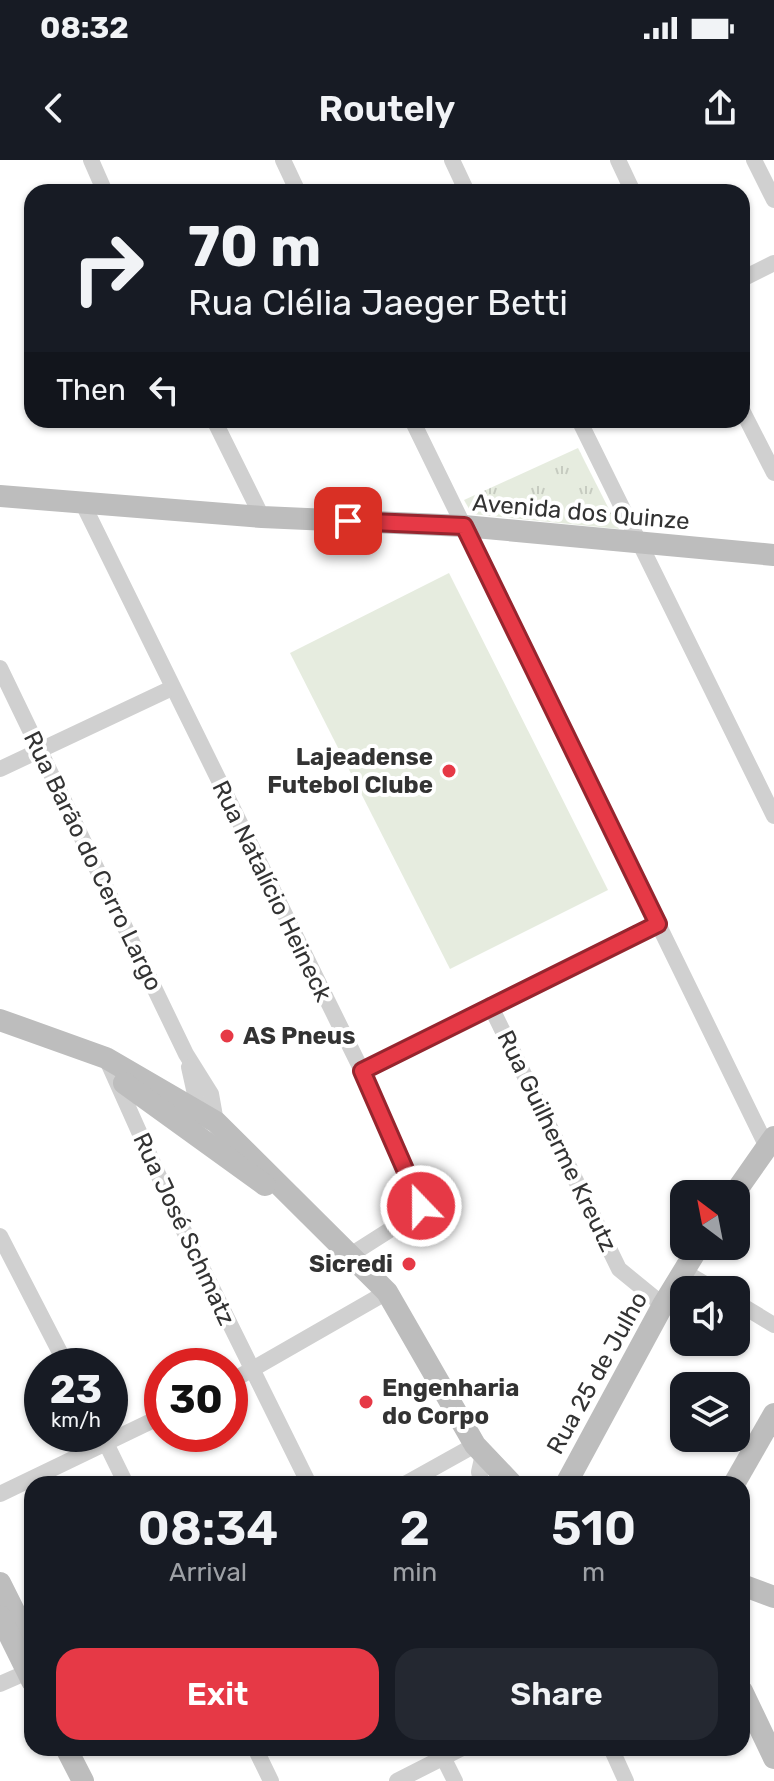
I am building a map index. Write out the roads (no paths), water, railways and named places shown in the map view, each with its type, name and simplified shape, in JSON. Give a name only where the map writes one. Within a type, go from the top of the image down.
[{"type":"street","points":[[91,160],[102,184]]},
{"type":"street","points":[[283,160],[294,184]]},
{"type":"street","points":[[452,160],[463,184]]},
{"type":"street","points":[[618,160],[629,184]]},
{"type":"street","points":[[754,160],[774,200]]},
{"type":"street","points":[[750,275],[774,263]]},
{"type":"street","points":[[750,426],[774,473]]},
{"type":"street","points":[[218,428],[262,517]]},
{"type":"street","points":[[416,428],[658,924],[770,1141],[744,1180]]},
{"type":"street","points":[[583,428],[638,544],[735,730],[774,816]]},
{"type":"street","name":"Avenida dos Quinze","points":[[0,496],[262,517],[464,526],[774,555]]},
{"type":"street","name":"Rua Natalício Heineck","points":[[82,502],[362,1071],[421,1206],[418,1212],[352,1254]]},
{"type":"street","name":"Rua Barão do Cerro Largo","points":[[0,668],[186,1054],[211,1094],[202,1126]]},
{"type":"street","points":[[0,769],[172,688]]},
{"type":"street","points":[[362,1071],[658,924]]},
{"type":"street","name":"Rua Guilherme Kreutz","points":[[490,1005],[619,1269],[663,1305]]},
{"type":"street","points":[[0,1020],[108,1065],[202,1126],[324,1228],[387,1292],[479,1450],[504,1476]]},
{"type":"street","name":"Rua José Schmatz","points":[[108,1065],[252,1372],[305,1476]]},
{"type":"street","points":[[0,1236],[58,1348]]},
{"type":"street","name":"Rua 25 de Julho","points":[[570,1476],[690,1260]]},
{"type":"street","points":[[683,1271],[691,1276]]},
{"type":"street","points":[[248,1374],[387,1292]]},
{"type":"street","points":[[750,1310],[774,1325]]},
{"type":"street","points":[[739,1476],[774,1414]]},
{"type":"street","points":[[422,1476],[479,1450]]},
{"type":"street","points":[[479,1450],[480,1476]]},
{"type":"street","points":[[33,1476],[78,1452]]},
{"type":"street","points":[[111,1452],[122,1476]]},
{"type":"street","points":[[0,1494],[24,1481]]},
{"type":"street","points":[[0,1583],[24,1630]]},
{"type":"street","points":[[750,1588],[774,1597]]},
{"type":"street","points":[[0,1616],[24,1662]]},
{"type":"street","points":[[0,1684],[24,1676]]},
{"type":"street","points":[[750,1708],[774,1758]]},
{"type":"street","points":[[259,1756],[271,1781]]},
{"type":"street","points":[[397,1781],[436,1756]]},
{"type":"street","points":[[442,1756],[455,1781]]},
{"type":"street","points":[[615,1756],[626,1781]]},
{"type":"place","name":"Lajeadense Futebol Clube","points":[[449,771]]},
{"type":"place","name":"AS Pneus","points":[[227,1036]]},
{"type":"place","name":"Sicredi","points":[[409,1264]]},
{"type":"place","name":"Engenharia do Corpo","points":[[366,1402]]}]
